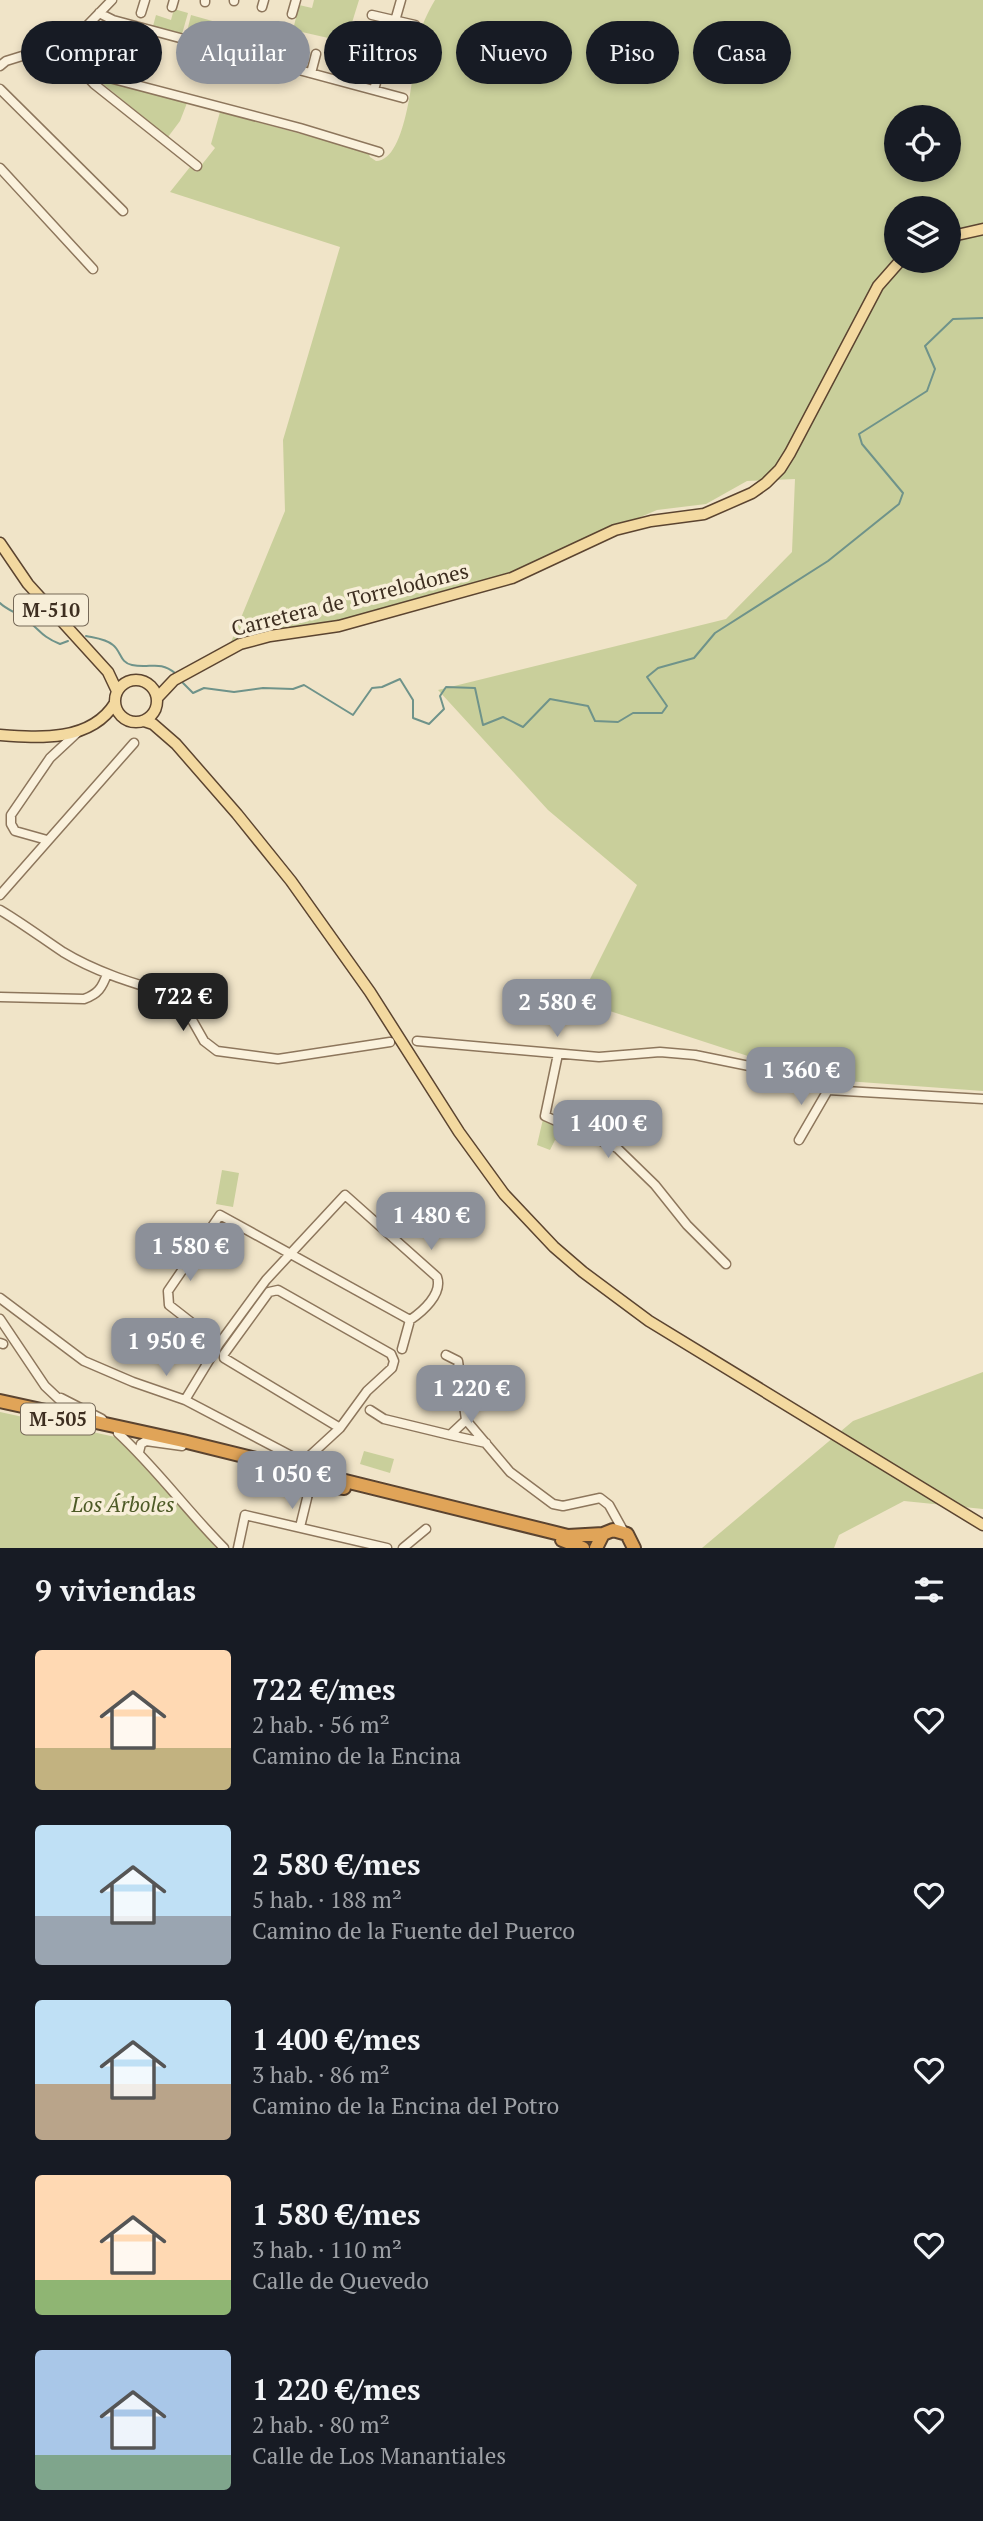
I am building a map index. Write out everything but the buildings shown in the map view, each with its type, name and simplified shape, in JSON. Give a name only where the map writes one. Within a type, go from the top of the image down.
[{"type":"highway","name":"M-505","points":[[0,1401],[566,1541],[583,1548]]},
{"type":"highway","name":"M-505","points":[[0,1406],[338,1479],[568,1536],[613,1530],[646,1548]]},
{"type":"highway","points":[[303,1462],[338,1479]]},
{"type":"highway","points":[[284,1471],[305,1482],[309,1490],[319,1484],[355,1489]]},
{"type":"highway","points":[[596,1548],[605,1533]]},
{"type":"main road","points":[[961,234],[983,229]]},
{"type":"main road","name":"Carretera de Torrelodones","points":[[151,685],[174,680],[240,644],[270,636],[339,626],[512,578],[615,530],[652,521],[704,514],[751,493],[780,469],[878,286],[889,273]]},
{"type":"main road","name":"M-510","points":[[0,543],[27,584],[108,672],[117,691]]},
{"type":"main road","name":"M-510","points":[[108,672],[127,681],[144,680],[151,685]]},
{"type":"main road","name":"Carretera de Torrelodones","points":[[158,697],[174,680]]},
{"type":"main road","points":[[99,721],[115,703],[117,691],[127,681]]},
{"type":"main road","points":[[0,735],[54,737],[99,721],[123,718],[144,721],[155,711],[158,697],[151,685]]},
{"type":"main road","points":[[115,703],[123,718]]},
{"type":"main road","points":[[155,711],[167,735],[237,814],[291,881],[370,992],[459,1132],[505,1194],[554,1247],[649,1321],[983,1525]]},
{"type":"main road","points":[[144,721],[167,735]]},
{"type":"street","points":[[91,21],[112,0]]},
{"type":"street","points":[[141,13],[145,0]]},
{"type":"street","points":[[292,14],[296,0]]},
{"type":"street","points":[[394,20],[401,0]]},
{"type":"street","points":[[99,13],[113,20],[176,37]]},
{"type":"street","points":[[372,15],[398,21]]},
{"type":"street","points":[[316,54],[311,73],[324,76]]},
{"type":"street","points":[[0,66],[21,56]]},
{"type":"street","points":[[96,84],[197,166]]},
{"type":"street","points":[[132,84],[300,128],[379,152]]},
{"type":"street","points":[[352,84],[403,98]]},
{"type":"street","points":[[374,90],[376,84]]},
{"type":"street","points":[[0,89],[123,211]]},
{"type":"street","points":[[0,168],[93,269]]},
{"type":"street","points":[[47,840],[15,831],[11,824],[11,815],[50,758],[81,729]]},
{"type":"street","points":[[0,895],[134,743]]},
{"type":"street","points":[[0,910],[28,926],[63,952],[107,974],[179,997],[204,1041],[217,1051],[278,1059],[390,1042]]},
{"type":"street","points":[[0,997],[84,999],[95,995],[101,989],[107,974]]},
{"type":"street","points":[[417,1041],[599,1057],[660,1052],[695,1055],[760,1068],[828,1090],[983,1099]]},
{"type":"street","points":[[558,1054],[545,1116],[617,1148],[726,1264]]},
{"type":"street","points":[[799,1140],[828,1090]]},
{"type":"street","points":[[185,1400],[219,1344],[266,1280],[345,1195],[437,1277],[437,1290],[423,1311],[410,1320],[402,1349]]},
{"type":"street","points":[[219,1344],[169,1305],[167,1291],[220,1214],[410,1320]]},
{"type":"street","points":[[0,1296],[23,1317],[83,1361],[185,1400],[303,1462],[340,1428],[367,1391],[392,1368],[394,1361],[391,1354],[278,1290],[269,1292],[224,1354],[224,1358],[340,1428]]},
{"type":"street","points":[[15,1309],[0,1320],[45,1386],[64,1405],[64,1409],[57,1413]]},
{"type":"street","points":[[6,1328],[8,1319],[13,1316],[23,1317]]},
{"type":"street","points":[[446,1355],[458,1361],[466,1420],[510,1472],[553,1504],[563,1506],[595,1497],[605,1500],[630,1540]]},
{"type":"street","points":[[52,1393],[116,1429],[224,1548]]},
{"type":"street","points":[[370,1410],[384,1419],[486,1443]]},
{"type":"street","points":[[450,1435],[466,1420]]},
{"type":"street","points":[[139,1452],[141,1444],[146,1441],[182,1446]]},
{"type":"street","points":[[300,1527],[309,1490]]},
{"type":"street","points":[[605,1533],[609,1522],[609,1505]]},
{"type":"street","points":[[238,1548],[245,1515],[387,1548]]},
{"type":"street","points":[[403,1548],[426,1529]]},
{"type":"green space","points":[[314,0],[359,0],[352,21],[324,21],[324,37],[310,34],[310,21],[295,21],[299,5],[312,8]]},
{"type":"green space","points":[[435,0],[983,0],[983,1091],[819,1079],[579,1001],[637,885],[548,810],[438,690],[726,619],[792,552],[795,479],[747,481],[706,504],[657,510],[514,571],[333,623],[231,642],[285,511],[283,440],[340,247],[170,192],[190,167],[196,172],[215,148],[211,144],[220,112],[368,152],[376,161],[387,157],[402,129],[412,84],[442,84],[442,21],[424,21]]},
{"type":"green space","points":[[174,9],[188,13],[186,21],[176,21],[176,32],[162,28],[162,21],[154,21],[156,15],[171,20]]},
{"type":"green space","points":[[191,15],[212,21],[190,21]]},
{"type":"green space","points":[[103,84],[116,84],[187,103],[180,121],[168,137]]},
{"type":"green space","points":[[543,1119],[573,1131],[567,1146],[555,1140],[550,1150],[537,1145]]},
{"type":"green space","points":[[222,1170],[239,1173],[233,1207],[216,1204]]},
{"type":"green space","points":[[983,1372],[983,1509],[904,1501],[839,1535],[834,1548],[702,1548],[853,1421]]},
{"type":"green space","name":"Los Árboles","points":[[0,1412],[120,1438],[216,1548],[0,1548]]},
{"type":"green space","points":[[364,1451],[394,1459],[390,1473],[360,1464]]},
{"type":"waterway","points":[[183,683],[193,693],[204,688],[234,692],[263,688],[293,689],[304,685],[353,715],[372,688],[382,687],[400,679],[413,700],[413,718],[429,724],[444,709],[440,696],[446,687],[475,688],[483,725],[503,717],[523,727],[550,699],[588,706],[595,721],[618,722],[633,713],[662,713],[667,706],[647,677],[658,668],[694,658],[715,633],[828,561],[899,504],[903,493],[862,444],[859,434],[927,391],[935,369],[925,346],[953,319],[983,318]]},
{"type":"waterway","points":[[0,603],[53,641],[60,644],[68,641]]},
{"type":"waterway","points":[[86,636],[110,643],[128,664],[159,666],[175,673]]}]
